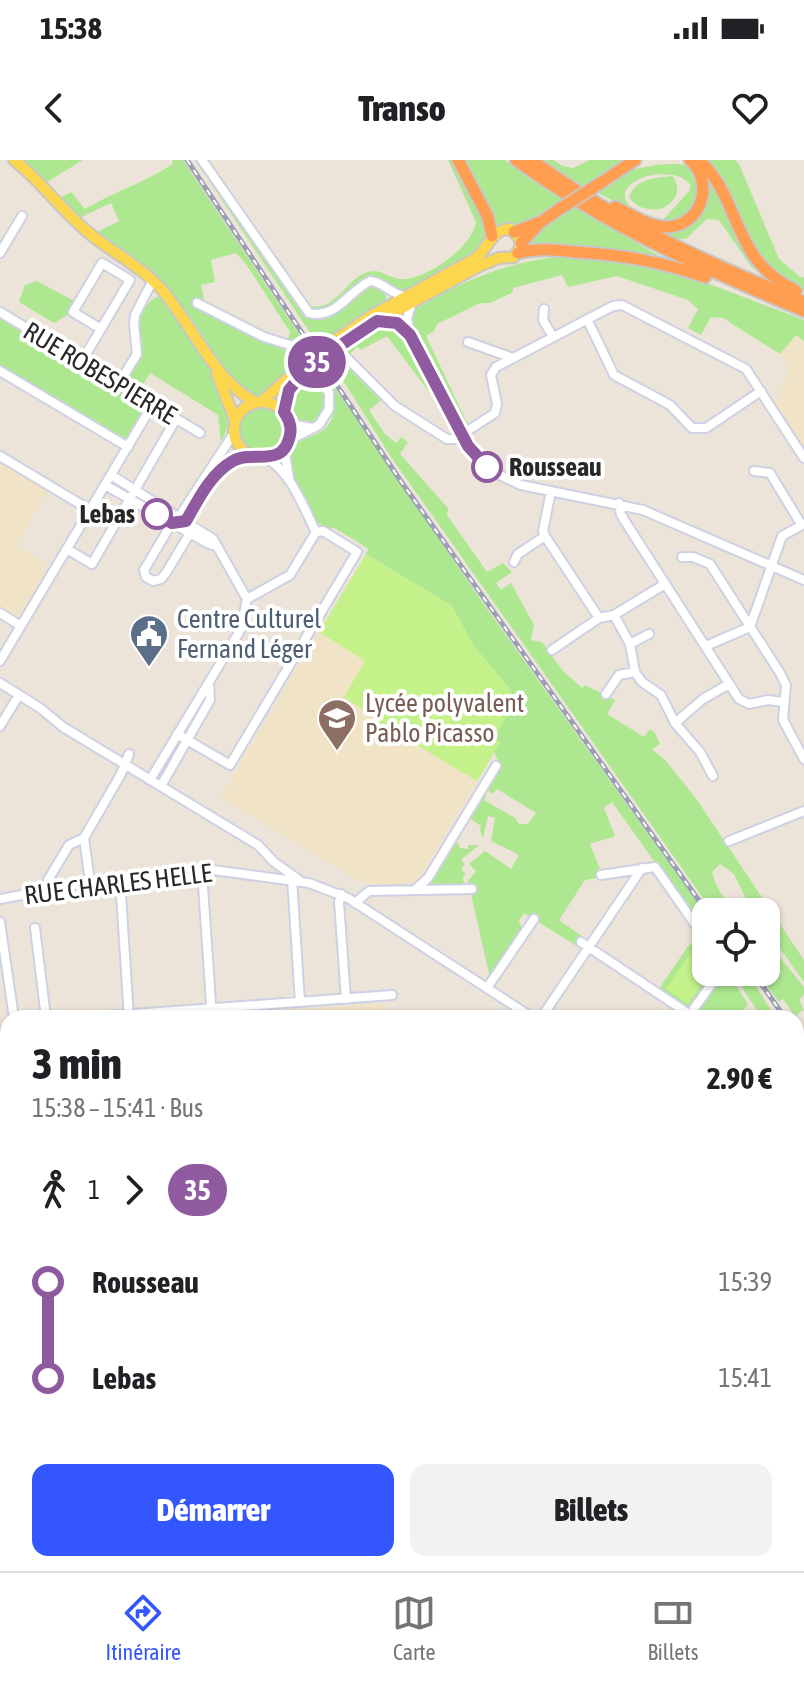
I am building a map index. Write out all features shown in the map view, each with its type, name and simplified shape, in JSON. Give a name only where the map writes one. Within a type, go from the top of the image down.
[{"type":"highway","points":[[458,160],[488,217],[491,241]]},
{"type":"highway","points":[[516,160],[590,211],[632,234],[703,269],[804,311]]},
{"type":"highway","points":[[532,160],[636,227],[804,302]]},
{"type":"highway","points":[[519,248],[541,222],[635,160]]},
{"type":"highway","points":[[553,175],[568,179],[643,220],[668,227],[686,221],[702,200],[704,182],[701,172],[690,160]]},
{"type":"highway","points":[[699,160],[715,179],[754,258],[771,277],[804,295]]},
{"type":"highway","points":[[514,232],[541,222]]},
{"type":"highway","points":[[519,248],[642,258],[663,262],[750,295],[766,295]]},
{"type":"main road","points":[[14,160],[87,232],[157,284],[242,395],[274,404],[284,412],[290,424],[286,445],[266,458],[249,455],[239,447],[234,433],[235,420],[210,357]]},
{"type":"main road","points":[[235,420],[244,408],[259,402],[327,350],[383,309],[410,300],[499,258],[509,259],[519,248],[514,232],[505,229],[467,264],[410,300],[377,321],[327,350]]},
{"type":"main road","points":[[491,241],[499,258]]},
{"type":"main road","points":[[284,412],[289,390],[308,365]]},
{"type":"street","points":[[202,160],[309,313],[320,315],[330,312],[370,281],[378,282],[394,294],[410,300],[407,318],[410,335],[462,435],[476,457],[493,472],[514,483],[643,510],[804,580]]},
{"type":"street","points":[[0,253],[22,216]]},
{"type":"street","points":[[82,361],[101,329],[130,280],[102,263],[73,312],[101,329]]},
{"type":"street","points":[[119,383],[137,354],[134,324],[142,302],[157,284]]},
{"type":"street","points":[[383,309],[388,300],[386,289]]},
{"type":"street","points":[[197,303],[308,355],[329,393],[328,415],[314,428],[286,445],[290,482]]},
{"type":"street","points":[[348,359],[403,412],[447,439],[455,439],[495,413],[497,404],[491,375],[496,367],[613,306],[626,306],[743,367],[804,458]]},
{"type":"street","points":[[544,309],[543,320],[553,337]]},
{"type":"street","name":"RUE ROBESPIERRE","points":[[0,312],[200,433]]},
{"type":"street","points":[[587,319],[614,375],[674,408],[692,428],[706,428],[761,391]]},
{"type":"street","points":[[377,321],[397,323],[410,335]]},
{"type":"street","points":[[468,342],[513,358]]},
{"type":"street","points":[[0,371],[128,447]]},
{"type":"street","points":[[0,661],[153,404]]},
{"type":"street","points":[[67,549],[92,564],[176,419]]},
{"type":"street","points":[[290,424],[314,428]]},
{"type":"street","points":[[190,533],[161,579],[153,581],[146,577],[144,570],[234,433]]},
{"type":"street","points":[[179,520],[229,463],[249,455]]},
{"type":"street","points":[[0,456],[90,510]]},
{"type":"street","points":[[266,458],[290,482],[316,532]]},
{"type":"street","points":[[706,646],[750,627],[782,536],[803,524],[770,473],[754,471]]},
{"type":"street","points":[[111,475],[131,494]]},
{"type":"street","points":[[105,485],[131,494],[206,533],[247,599],[241,629],[150,780]]},
{"type":"street","points":[[551,491],[543,531],[599,618]]},
{"type":"street","points":[[619,503],[621,515],[743,703],[783,702]]},
{"type":"street","points":[[179,520],[190,533],[216,546]]},
{"type":"street","points":[[179,520],[190,533]]},
{"type":"street","points":[[177,734],[230,765],[357,552],[323,531],[316,532]]},
{"type":"street","points":[[247,599],[290,575],[316,532]]},
{"type":"street","points":[[514,562],[518,554],[545,536]]},
{"type":"street","points":[[682,557],[693,557],[710,564],[784,681],[783,720],[804,759]]},
{"type":"street","points":[[552,650],[599,618],[614,615],[665,584]]},
{"type":"street","points":[[0,613],[21,626]]},
{"type":"street","points":[[614,615],[630,644],[635,672],[642,682],[661,695],[675,723],[700,752],[713,776]]},
{"type":"street","points":[[630,644],[649,634]]},
{"type":"street","points":[[606,694],[619,675],[635,672]]},
{"type":"street","points":[[161,786],[210,700],[210,681]]},
{"type":"street","points":[[0,683],[49,714],[60,725],[258,845],[296,880],[300,1002]]},
{"type":"street","points":[[675,723],[703,699],[729,684]]},
{"type":"street","points":[[0,726],[19,695]]},
{"type":"street","points":[[46,890],[48,880],[69,845],[84,838],[129,754]]},
{"type":"street","points":[[359,905],[373,892],[404,892],[417,888],[428,878],[496,766]]},
{"type":"street","points":[[729,841],[804,811]]},
{"type":"street","points":[[84,838],[90,882]]},
{"type":"street","points":[[274,862],[274,877]]},
{"type":"street","points":[[601,875],[650,866],[658,870],[692,920]]},
{"type":"street","points":[[546,1010],[585,944],[642,868]]},
{"type":"street","points":[[202,871],[212,1010]]},
{"type":"street","name":"RUE CHARLES HELLE","points":[[0,899],[90,882],[202,871],[296,880],[341,894],[521,1010]]},
{"type":"street","points":[[120,879],[129,1010]]},
{"type":"street","points":[[417,888],[428,891],[472,889]]},
{"type":"street","points":[[341,894],[346,999]]},
{"type":"street","points":[[487,988],[534,919]]},
{"type":"street","points":[[0,922],[13,1010]]},
{"type":"street","points":[[35,928],[45,1010]]},
{"type":"street","points":[[585,944],[681,1010]]},
{"type":"street","points":[[696,1010],[711,986]]},
{"type":"street","points":[[234,1010],[392,995]]},
{"type":"shaded area","points":[[796,335],[804,341],[804,449],[774,402],[783,396],[779,392],[790,371],[780,354]]},
{"type":"shaded area","points":[[0,462],[48,491],[16,545],[46,564],[41,572],[45,574],[21,615],[16,616],[0,606]]},
{"type":"shaded area","name":"Lycée polyvalent Pablo Picasso","points":[[319,632],[366,661],[345,698],[378,719],[378,722],[477,781],[416,883],[366,885],[220,797]]},
{"type":"shaded area","points":[[384,1003],[384,1010],[294,1010]]},
{"type":"green space","points":[[20,160],[83,160],[47,182]]},
{"type":"green space","points":[[172,160],[183,160],[307,346],[288,339],[290,332],[236,253],[211,260],[215,282],[201,285],[204,299],[202,302],[197,299],[194,306],[246,334],[305,357],[263,394],[249,393],[240,387],[177,300],[97,232],[119,221],[111,203],[79,218],[60,198],[71,192],[85,209],[173,164]]},
{"type":"green space","points":[[195,160],[200,160],[304,312],[322,317],[330,315],[371,283],[384,291],[384,305],[319,346]]},
{"type":"green space","points":[[448,160],[454,160],[483,214],[486,234],[481,245],[457,265],[402,293],[375,279],[329,310],[310,311],[306,304],[323,306],[363,274],[377,272],[399,279],[409,278],[434,269],[457,252],[473,232],[476,222]]},
{"type":"green space","points":[[461,160],[505,160],[579,210],[668,261],[532,245],[534,234],[561,215],[556,207],[521,226],[495,225]]},
{"type":"green space","points":[[545,160],[554,160],[562,166],[573,168],[590,160],[626,160],[620,175],[657,165],[686,165],[694,170],[701,192],[687,215],[661,222],[690,190],[690,184],[682,178],[662,174],[632,183],[626,190],[626,200],[643,216],[567,177]]},
{"type":"green space","points":[[704,160],[735,160],[739,164],[779,259],[801,278],[804,277],[804,290],[780,277],[761,259]]},
{"type":"green space","points":[[709,174],[763,271],[753,269],[719,220],[707,219],[686,239],[674,239],[651,227],[694,220],[705,175]]},
{"type":"green space","points":[[673,176],[676,196],[661,209],[643,208],[629,197],[641,183]]},
{"type":"green space","points":[[565,256],[605,258],[675,271],[804,320],[804,341],[796,335],[780,354],[723,318],[711,317],[701,335],[688,328],[698,309],[688,300],[617,276],[568,287],[562,275],[513,288],[513,292],[490,303],[480,303],[437,324],[434,331],[426,336],[469,427],[462,426],[411,328],[410,313],[416,305],[418,308],[452,288],[488,273],[526,262]]},
{"type":"green space","points":[[37,281],[76,302],[69,314],[54,323],[19,302],[25,285]]},
{"type":"green space","points":[[156,297],[163,298],[185,328],[220,387],[227,425],[221,441],[218,415],[150,373],[139,391],[127,385],[141,356],[141,312]]},
{"type":"green space","points":[[0,315],[149,406],[126,443],[0,367]]},
{"type":"green space","points":[[384,326],[398,328],[453,426],[452,431],[436,401],[387,336],[361,350],[357,347],[344,360],[382,400],[369,410],[384,433],[396,443],[401,437],[408,442],[400,454],[448,508],[447,515],[487,572],[503,563],[512,572],[496,583],[501,590],[511,583],[534,625],[531,640],[542,642],[563,671],[582,688],[585,685],[615,700],[607,714],[644,737],[650,729],[655,733],[660,744],[652,749],[667,762],[697,800],[763,898],[745,898],[734,874],[720,864],[712,872],[725,898],[703,898],[391,457],[329,358],[374,329]]},
{"type":"green space","points":[[313,371],[325,393],[326,411],[314,424],[298,423],[293,416],[291,402],[297,389]]},
{"type":"green space","points":[[324,372],[483,603],[694,898],[692,914],[612,802],[604,808],[615,836],[590,844],[603,877],[585,880],[559,920],[586,939],[580,948],[524,913],[519,921],[523,931],[491,977],[468,881],[476,871],[469,864],[485,851],[511,869],[519,855],[491,841],[495,818],[488,816],[483,838],[481,826],[468,817],[483,792],[487,794],[484,800],[515,818],[519,824],[528,824],[536,813],[497,789],[493,794],[485,788],[501,767],[494,752],[500,743],[493,738],[511,708],[509,688],[473,645],[452,606],[366,554],[369,549],[333,527],[331,530],[320,524],[310,514],[295,479],[289,453],[299,442],[320,432],[331,420],[333,404]]},
{"type":"green space","points":[[261,406],[278,413],[285,430],[278,447],[261,454],[244,447],[237,430],[244,413]]},
{"type":"green space","points":[[366,554],[452,606],[473,645],[509,688],[513,700],[511,708],[493,738],[500,743],[477,781],[378,722],[344,697],[365,661],[319,632]]},
{"type":"green space","points":[[453,842],[458,843],[460,848],[468,849],[468,845],[479,845],[461,860],[465,864],[461,869],[466,874],[463,877],[464,887],[430,888],[428,884]]},
{"type":"green space","points":[[780,924],[804,960],[804,982],[780,949]]},
{"type":"green space","points":[[692,943],[692,986],[707,986],[691,1009],[659,989]]},
{"type":"green space","points":[[691,952],[692,986],[701,986],[688,1004],[666,989]]},
{"type":"green space","points":[[780,957],[804,987],[804,995],[799,1000],[804,1010],[791,1010],[783,999],[779,1002],[767,986],[780,986]]},
{"type":"green space","points":[[715,986],[736,986],[748,1004],[744,1010],[697,1010]]},
{"type":"green space","points":[[741,986],[756,986],[771,1010],[757,1010]]},
{"type":"railway","points":[[187,160],[400,480],[697,898]]},
{"type":"railway","points":[[763,986],[779,1010]]},
{"type":"bus line","name":"35","points":[[157,514],[172,523],[186,521],[206,488],[229,463],[249,455],[266,458],[279,453],[290,436],[291,427],[284,412],[289,390],[297,379],[356,333],[377,321],[397,323],[410,335],[468,446],[487,467]]},
{"type":"place","name":"Rousseau","points":[[487,467]]},
{"type":"place","name":"Lebas","points":[[157,514]]},
{"type":"place","name":"Centre Culturel Fernand Léger","points":[[149,668]]},
{"type":"place","name":"Lycée polyvalent Pablo Picasso","points":[[337,752]]}]
